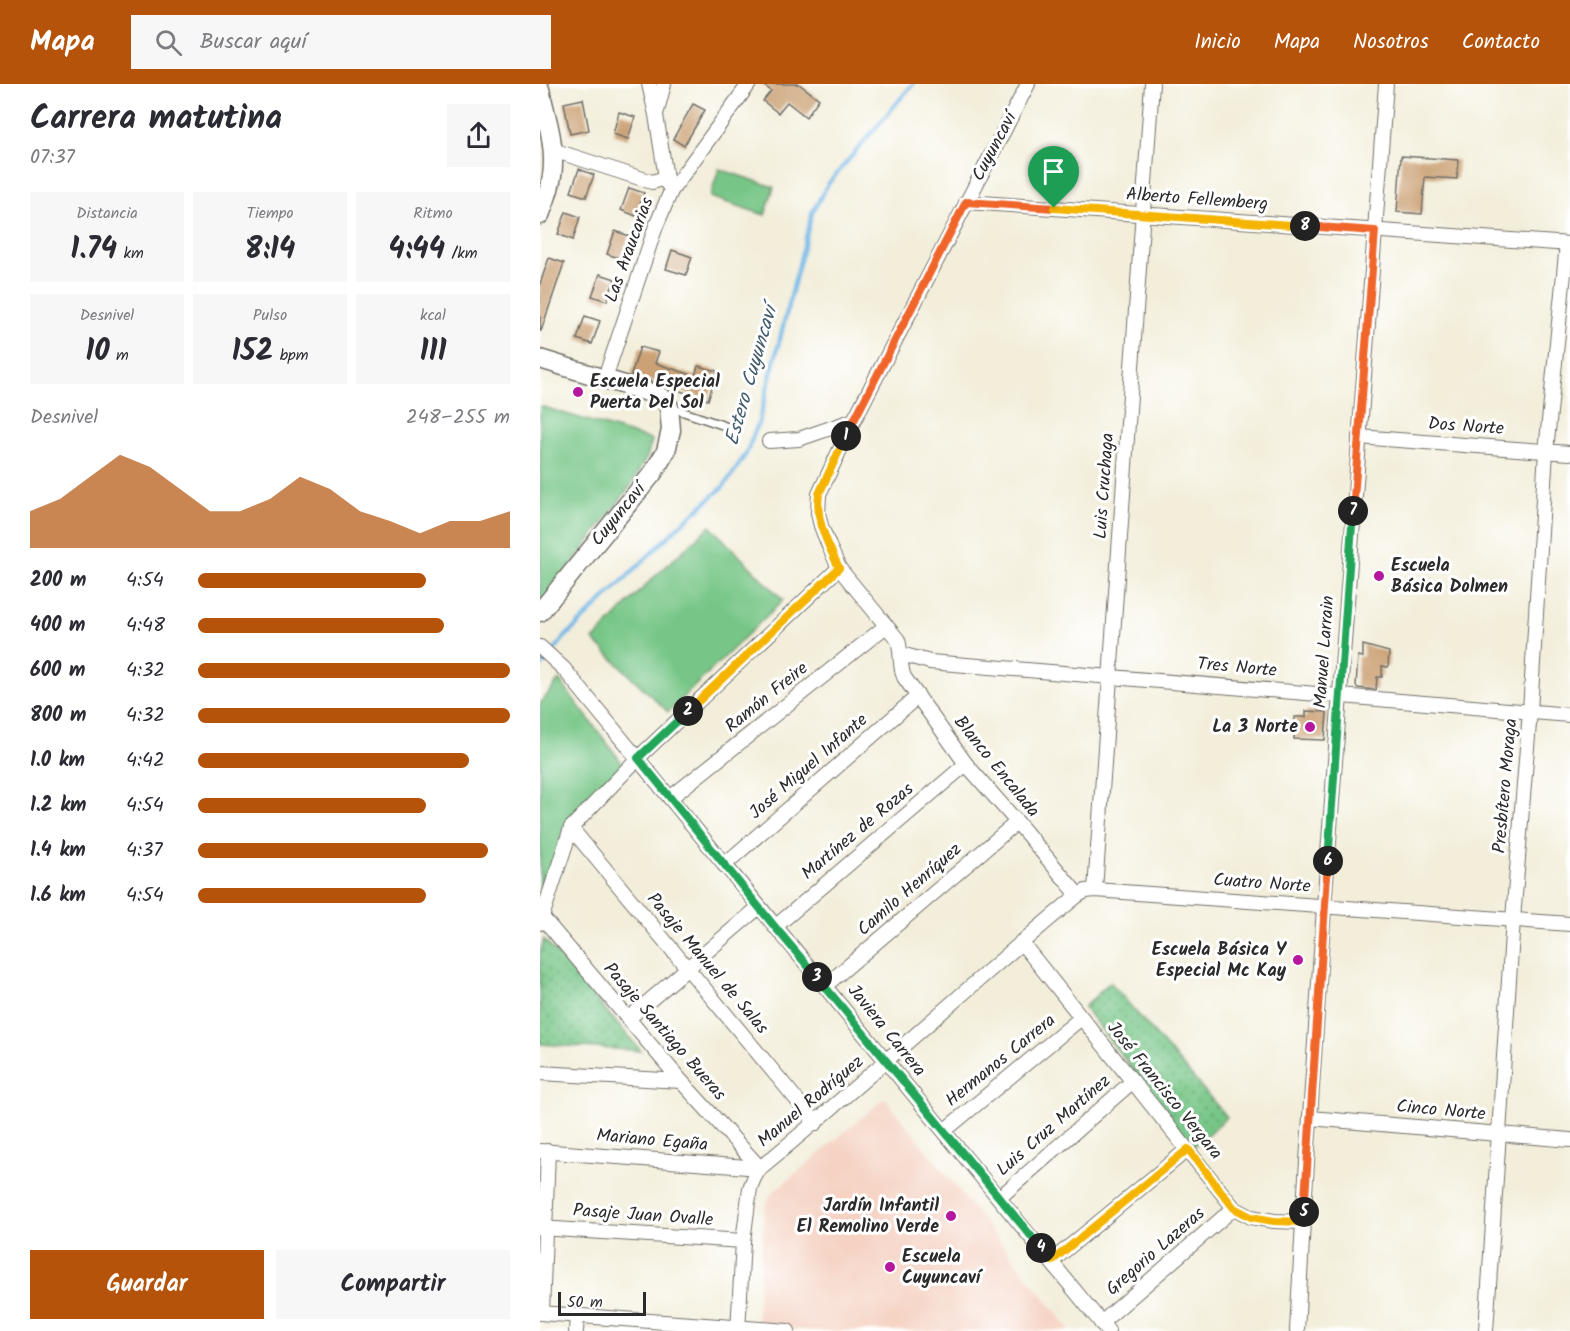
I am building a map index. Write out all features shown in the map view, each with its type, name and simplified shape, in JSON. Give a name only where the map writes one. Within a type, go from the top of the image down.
[{"type":"street","points":[[552,150],[668,185],[649,84]]},
{"type":"street","points":[[656,115],[664,84]]},
{"type":"street","name":"Las Araucarias","points":[[605,378],[668,185],[749,84]]},
{"type":"street","name":"Cuyuncaví","points":[[901,654],[898,640],[839,568],[821,526],[819,494],[854,420],[1028,84]]},
{"type":"street","name":"Luis Cruchaga","points":[[1095,890],[1152,84]]},
{"type":"street","name":"Manuel Larrain","points":[[1297,1331],[1324,907],[1386,84]]},
{"type":"street","points":[[540,89],[553,166],[540,215]]},
{"type":"street","name":"Alberto Fellemberg","points":[[966,202],[1569,244]]},
{"type":"street","name":"Presbítero Moraga","points":[[1486,1331],[1546,451],[1569,244]]},
{"type":"street","points":[[540,359],[657,395],[666,400],[669,407]]},
{"type":"street","name":"Cuyuncaví","points":[[540,612],[653,474],[666,451],[671,430],[669,407]]},
{"type":"street","points":[[769,441],[799,439],[854,420]]},
{"type":"street","name":"Dos Norte","points":[[1359,437],[1570,453]]},
{"type":"street","points":[[541,920],[571,828],[638,758],[839,568]]},
{"type":"street","name":"Ramón Freire","points":[[670,798],[886,626]]},
{"type":"street","name":"Javiera Carrera","points":[[540,647],[564,669],[638,758],[1105,1327]]},
{"type":"street","name":"Tres Norte","points":[[901,654],[930,662],[1570,715]]},
{"type":"street","name":"Blanco Encalada","points":[[901,654],[904,677],[966,764],[1078,896]]},
{"type":"street","name":"José Miguel Infante","points":[[724,865],[918,696]]},
{"type":"street","name":"Martínez de Rozas","points":[[775,927],[966,764]]},
{"type":"street","name":"Camilo Henríquez","points":[[825,986],[1017,822]]},
{"type":"street","name":"Pasaje Manuel de Salas","points":[[571,828],[816,1123]]},
{"type":"street","name":"Manuel Rodríguez","points":[[738,1329],[743,1241],[750,1188],[760,1168],[816,1123],[1021,942],[1078,896],[1086,891],[1095,890]]},
{"type":"street","name":"Cuatro Norte","points":[[1095,890],[1570,924]]},
{"type":"street","points":[[628,1019],[759,907]]},
{"type":"street","name":"Pasaje Santiago Bueras","points":[[541,920],[760,1168]]},
{"type":"street","name":"José Francisco Vergara","points":[[1021,942],[1234,1208]]},
{"type":"street","name":"Hermanos Carrera","points":[[944,1131],[1081,1018]]},
{"type":"street","points":[[540,1073],[681,1081]]},
{"type":"street","name":"Luis Cruz Martínez","points":[[999,1198],[1133,1081]]},
{"type":"street","name":"Cinco Norte","points":[[1310,1118],[1570,1140]]},
{"type":"street","points":[[1052,1261],[1188,1149]]},
{"type":"street","points":[[544,1151],[541,1313],[651,1326],[788,1331]]},
{"type":"street","name":"Mariano Egaña","points":[[544,1151],[760,1168]]},
{"type":"street","points":[[1234,1208],[1251,1217],[1303,1222]]},
{"type":"street","name":"Gregorio Lazeras","points":[[1105,1327],[1234,1208]]},
{"type":"street","name":"Pasaje Juan Ovalle","points":[[543,1228],[743,1241]]},
{"type":"street","points":[[576,1331],[577,1316]]},
{"type":"lane","points":[[669,407],[731,428]]},
{"type":"shaded area","name":"Escuela Cuyuncaví","points":[[885,1098],[1070,1331],[818,1331],[756,1327],[765,1207],[771,1194]]},
{"type":"green space","points":[[719,169],[774,187],[765,215],[710,197]]},
{"type":"green space","points":[[540,406],[652,440],[647,457],[631,485],[540,607]]},
{"type":"green space","points":[[710,526],[783,600],[668,712],[593,640],[650,581]]},
{"type":"green space","points":[[559,680],[623,764],[575,811],[562,835],[540,903],[540,704]]},
{"type":"green space","points":[[544,939],[641,1051],[540,1044],[540,952]]},
{"type":"green space","points":[[1110,982],[1227,1117],[1193,1147],[1084,1007]]},
{"type":"building","points":[[762,84],[799,84],[819,99],[806,117],[787,102],[778,113],[763,101],[771,91]]},
{"type":"building","points":[[583,99],[589,130],[570,134],[564,103]]},
{"type":"building","points":[[693,104],[705,110],[684,146],[673,139]]},
{"type":"building","points":[[619,112],[635,117],[628,139],[613,134]]},
{"type":"building","points":[[1401,156],[1458,160],[1457,179],[1425,177],[1422,214],[1397,212]]},
{"type":"building","points":[[579,169],[594,175],[586,197],[571,192]]},
{"type":"building","points":[[629,188],[644,193],[636,216],[621,210]]},
{"type":"building","points":[[566,212],[580,217],[573,240],[558,234]]},
{"type":"building","points":[[615,231],[629,236],[622,259],[607,254]]},
{"type":"building","points":[[672,250],[692,257],[686,275],[666,269]]},
{"type":"building","points":[[549,258],[564,263],[540,331],[540,284]]},
{"type":"building","points":[[600,274],[615,279],[607,301],[592,296]]},
{"type":"building","points":[[585,316],[600,321],[592,344],[577,339]]},
{"type":"building","points":[[640,347],[659,352],[655,363],[695,376],[698,366],[717,371],[708,400],[631,375]]},
{"type":"building","points":[[1363,645],[1389,652],[1388,667],[1382,666],[1382,677],[1377,677],[1376,690],[1356,686],[1358,656],[1363,657]]},
{"type":"building","name":"La 3 Norte","points":[[1306,711],[1327,712],[1325,740],[1294,739],[1295,717],[1306,717]]},
{"type":"waterway","name":"Estero Cuyuncaví","points":[[552,653],[564,638],[678,527],[724,486],[746,454],[759,421],[812,213],[828,184],[913,84]]},
{"type":"waterway","name":"Estero Cuyuncaví","points":[[540,668],[547,659]]},
{"type":"place","name":"Escuela Especial Puerta Del Sol","points":[[578,392]]},
{"type":"place","name":"Escuela Básica Dolmen","points":[[1379,576]]},
{"type":"place","name":"La 3 Norte","points":[[1310,727]]},
{"type":"place","name":"Escuela Básica Y Especial Mc Kay","points":[[1298,960]]},
{"type":"place","name":"Jardín Infantil El Remolino Verde","points":[[951,1216]]},
{"type":"place","name":"Escuela Cuyuncaví","points":[[890,1267]]},
{"type":"route","points":[[966,202],[1054,208],[1375,231],[1324,907],[1303,1222],[1251,1217],[1234,1208],[1188,1149],[1052,1261],[638,758],[839,568],[821,526],[818,513],[819,494],[854,420],[966,202]]}]
